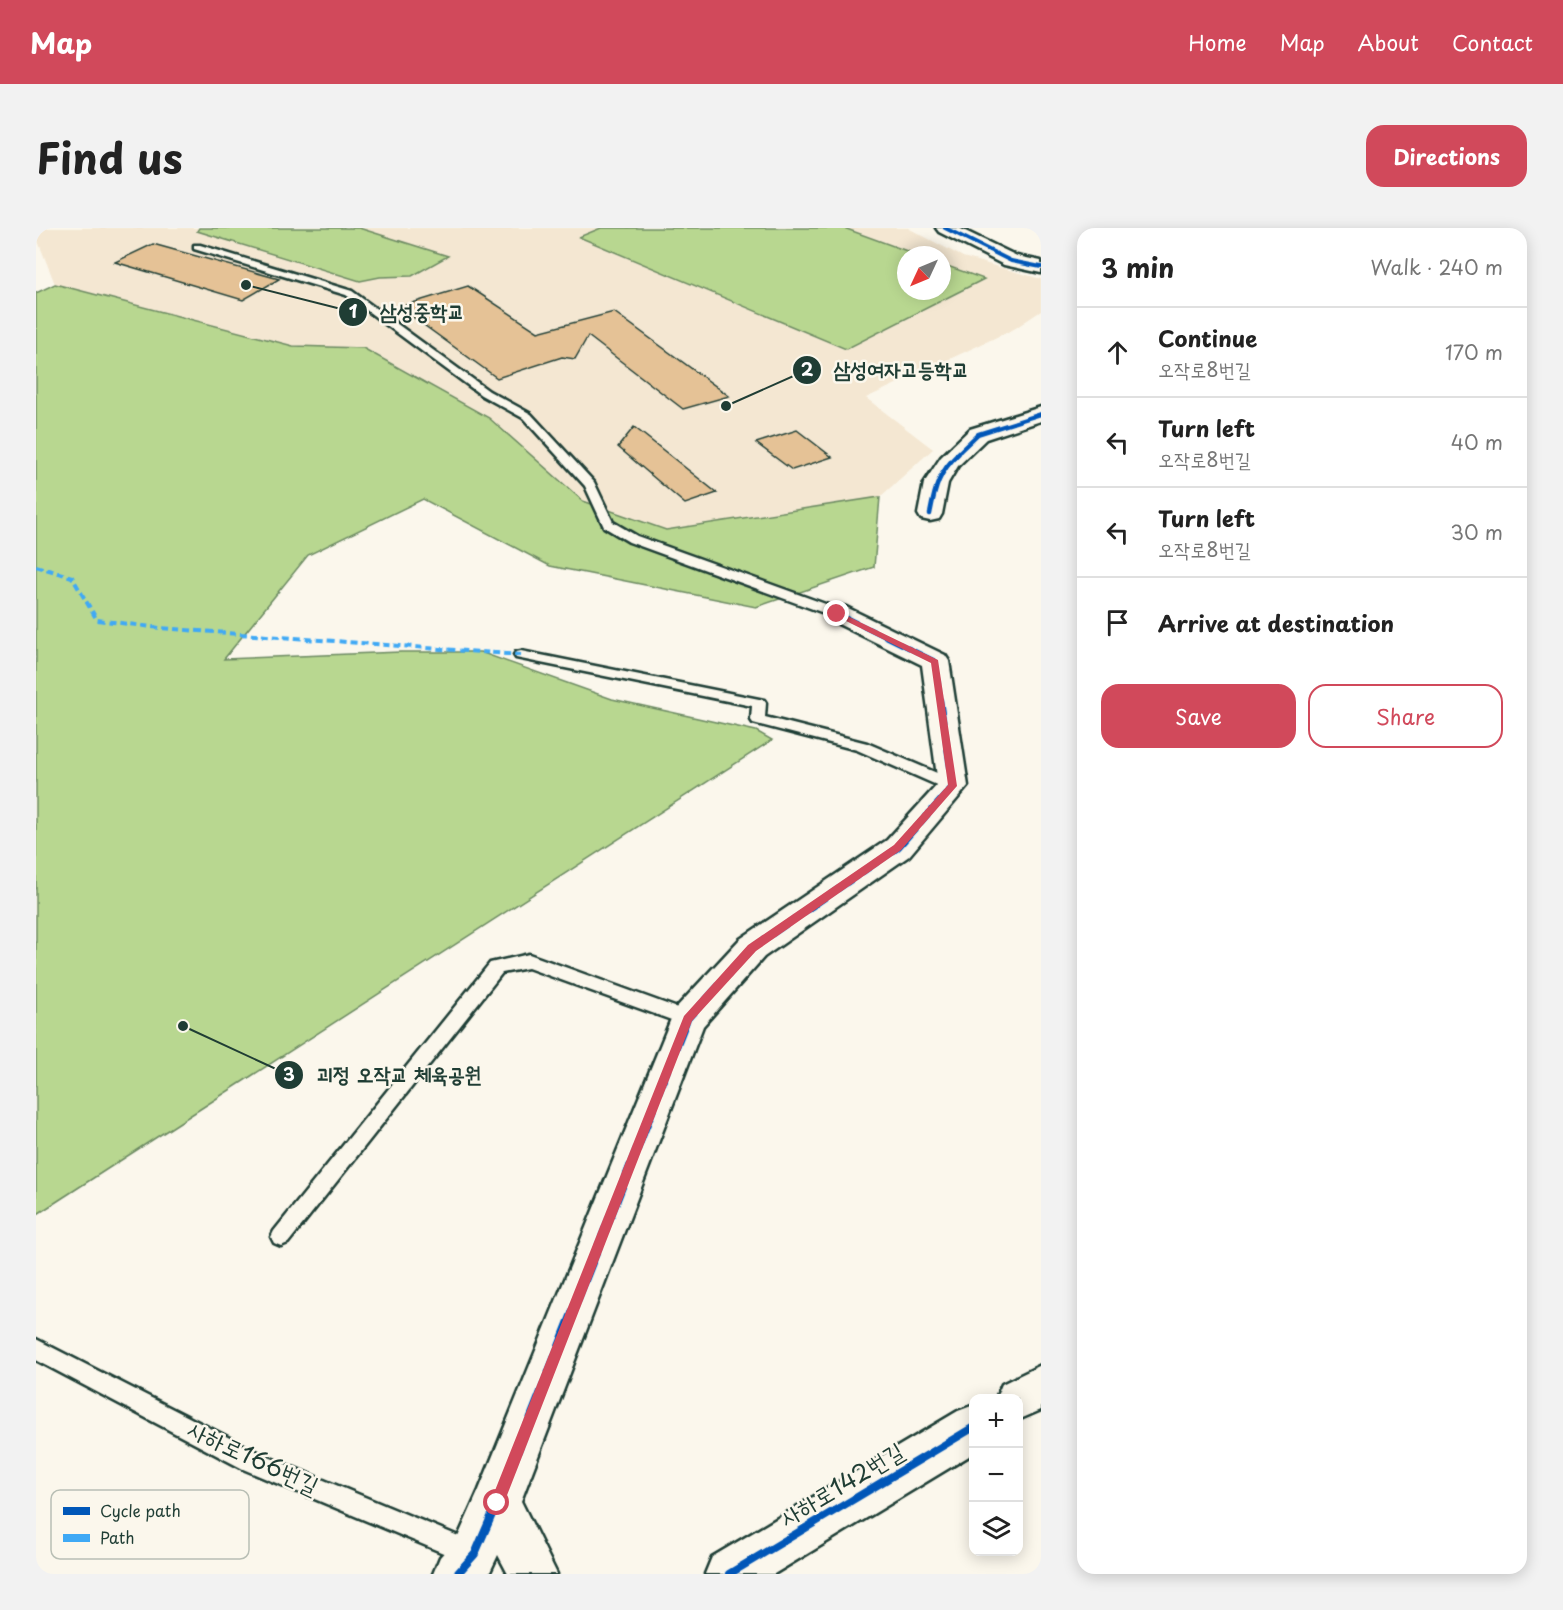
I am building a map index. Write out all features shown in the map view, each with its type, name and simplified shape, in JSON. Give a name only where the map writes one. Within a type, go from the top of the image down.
[{"type":"street","points":[[945,228],[1011,261],[1041,267]]},
{"type":"street","points":[[930,514],[936,483],[949,462],[978,434],[1041,414]]},
{"type":"street","points":[[466,1564],[497,1503],[688,1019],[752,948],[898,848],[953,786],[935,661],[837,614]]},
{"type":"street","points":[[1023,1396],[1041,1386]]},
{"type":"street","name":"사하로142번길","points":[[729,1574],[969,1429]]},
{"type":"street","points":[[497,1503],[533,1574]]},
{"type":"lane","points":[[197,247],[349,293],[485,393],[527,416],[590,485],[608,524],[633,539],[837,614]]},
{"type":"lane","points":[[521,655],[759,703],[758,720],[862,746],[953,786]]},
{"type":"lane","points":[[281,1237],[496,968],[529,961],[688,1019]]},
{"type":"lane","name":"사하로166번길","points":[[38,1353],[251,1461],[466,1564]]},
{"type":"shaded area","points":[[36,228],[908,228],[942,246],[897,246],[897,300],[951,300],[951,251],[963,257],[1041,279],[1041,311],[1014,329],[866,398],[933,449],[880,497],[666,531],[583,501],[489,418],[364,348],[293,346],[55,284],[36,236]]},
{"type":"green space","points":[[199,228],[359,228],[448,256],[412,276],[380,277],[360,281],[197,231]]},
{"type":"green space","points":[[601,228],[844,228],[897,247],[897,300],[943,300],[846,349],[579,237]]},
{"type":"green space","points":[[951,267],[984,279],[951,296]]},
{"type":"green space","points":[[55,284],[293,346],[363,348],[489,418],[583,501],[666,530],[880,497],[874,567],[756,607],[550,566],[423,499],[308,555],[224,659],[401,652],[480,652],[612,699],[756,731],[772,740],[36,1215],[36,293]]},
{"type":"building","points":[[153,244],[279,279],[243,300],[115,262]]},
{"type":"building","points":[[468,286],[538,332],[614,312],[729,396],[683,409],[588,336],[575,359],[562,357],[497,378],[399,307]]},
{"type":"building","points":[[634,427],[717,493],[685,504],[618,447]]},
{"type":"building","points":[[797,430],[832,457],[792,470],[756,443]]},
{"type":"marked path","points":[[36,566],[72,577],[97,620],[160,628],[521,655]]},
{"type":"cycle path","points":[[945,228],[1011,261],[1041,267]]},
{"type":"cycle path","points":[[930,514],[936,483],[949,462],[978,434],[1041,414]]},
{"type":"cycle path","points":[[457,1574],[475,1554],[497,1503],[688,1019],[752,948],[898,848],[953,786],[935,661],[837,613]]},
{"type":"cycle path","points":[[729,1574],[969,1430]]},
{"type":"place","name":"삼성중학교","points":[[246,285]]},
{"type":"place","name":"삼성여자고등학교","points":[[726,406]]},
{"type":"place","name":"괴정 오작교 체육공원","points":[[183,1026]]},
{"type":"route","points":[[497,1503],[688,1019],[752,948],[898,848],[953,786],[935,661],[837,614]]}]
